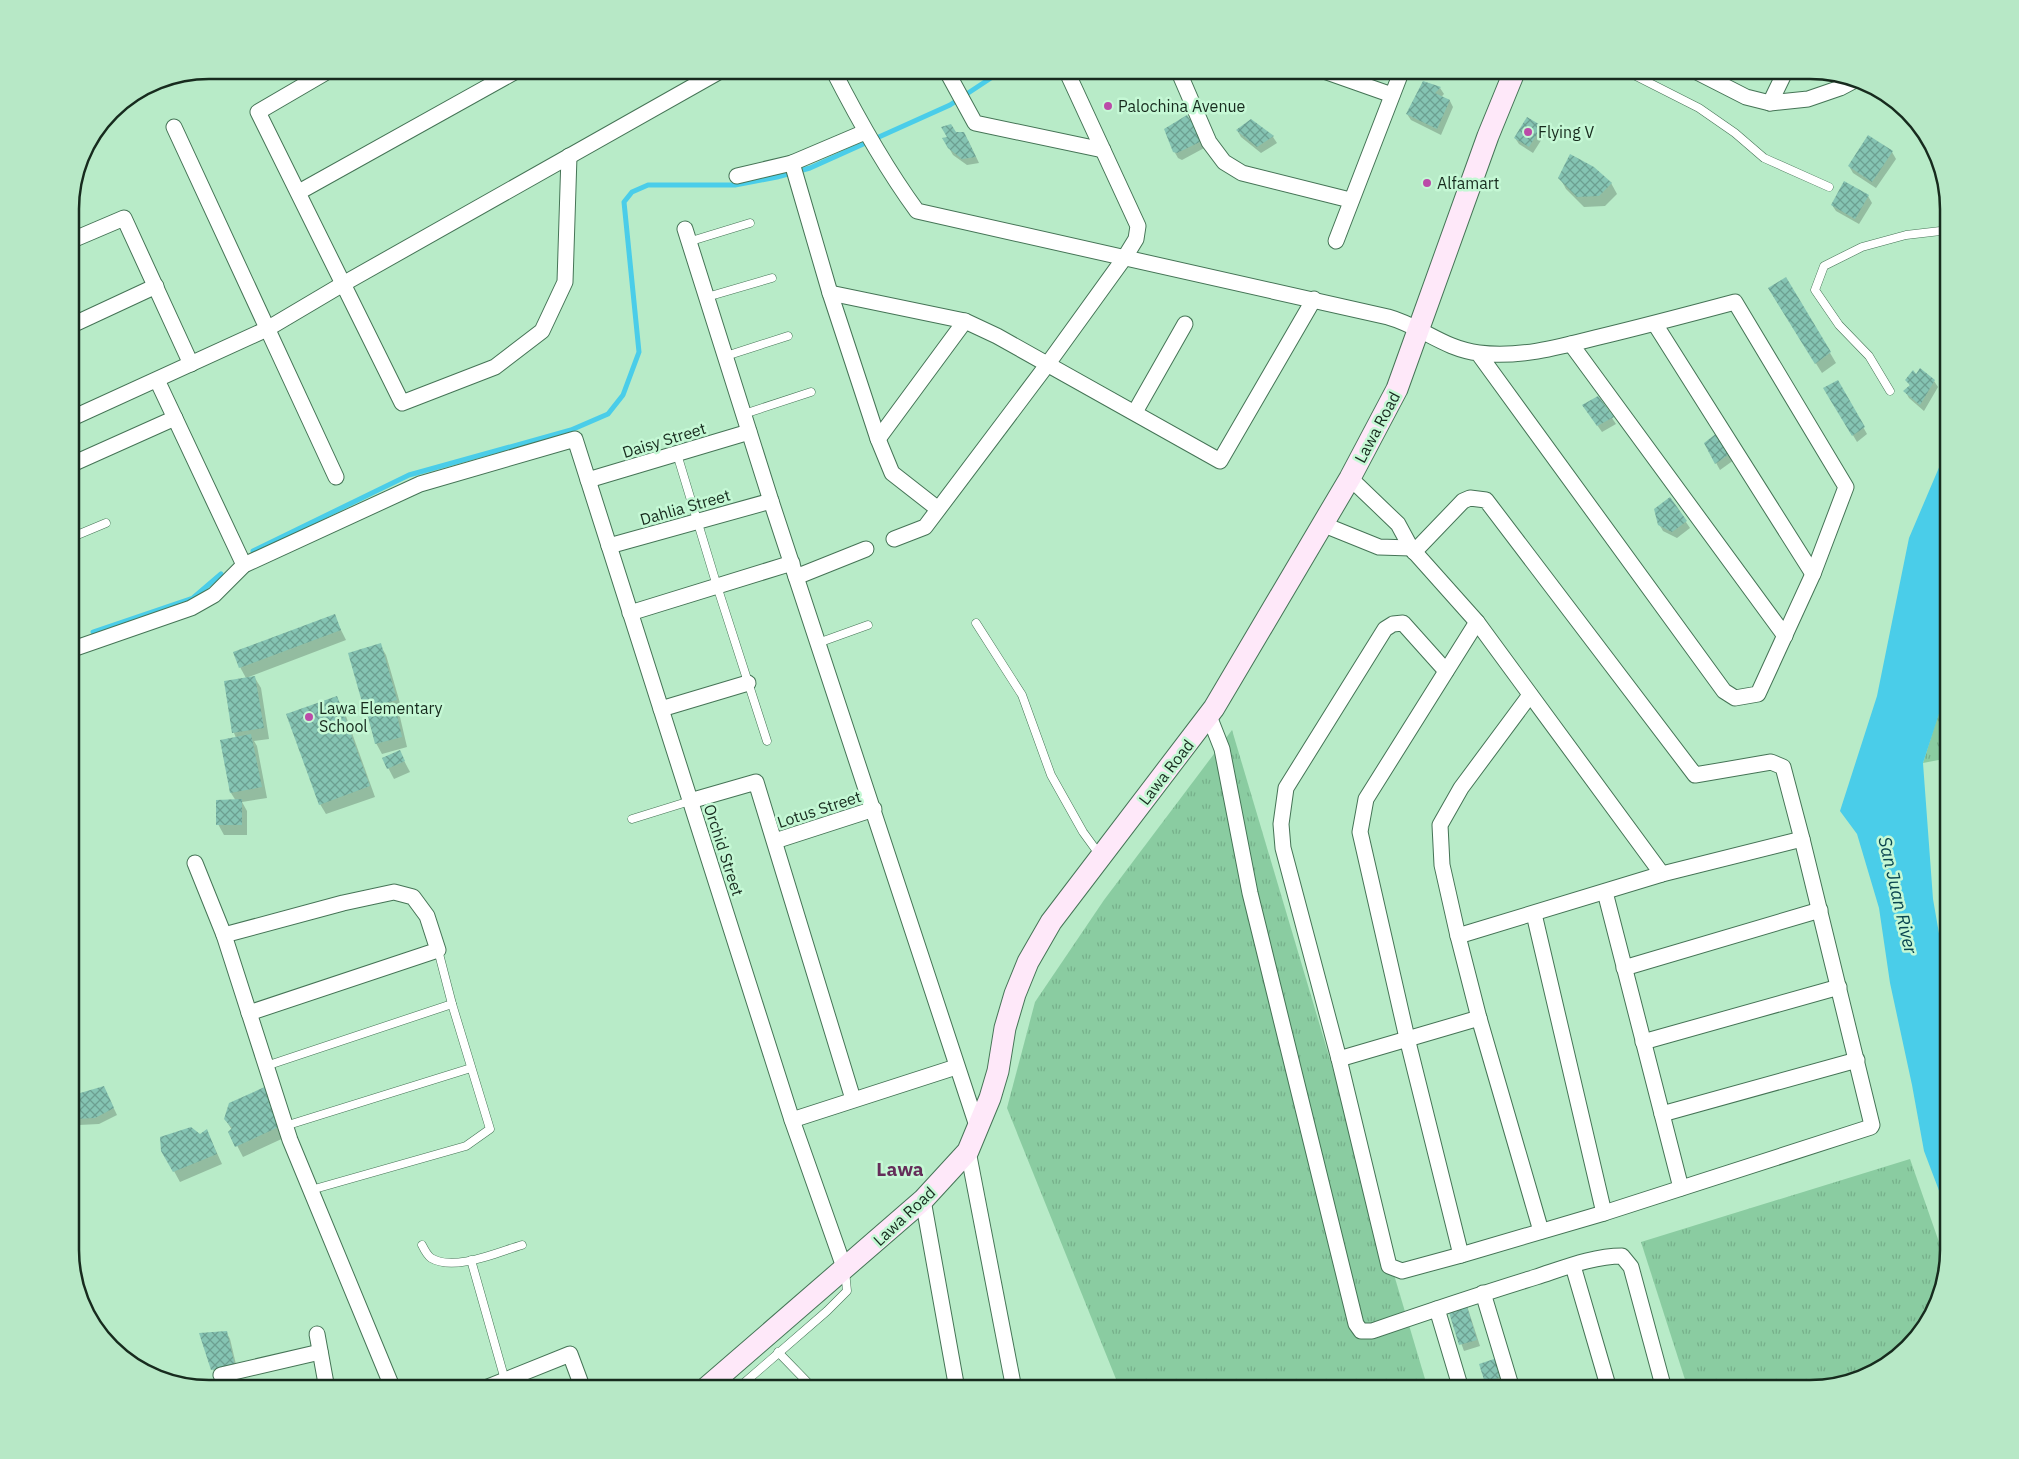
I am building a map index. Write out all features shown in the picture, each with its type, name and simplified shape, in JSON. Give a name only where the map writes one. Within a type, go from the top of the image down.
[{"type":"main road","name":"Lawa Road","points":[[716,1380],[845,1270],[923,1200],[968,1151],[990,1098],[998,1071],[1006,1028],[1028,962],[1051,922],[1209,716],[1350,478],[1397,389],[1488,136],[1511,79]]},
{"type":"street","points":[[315,79],[258,112],[402,403],[495,367],[542,331],[565,282],[569,156]]},
{"type":"street","points":[[299,192],[502,79]]},
{"type":"street","points":[[79,415],[267,329],[706,79]]},
{"type":"street","points":[[838,79],[865,132],[892,177],[917,211],[1314,299],[1405,322],[1439,342],[1478,353],[1518,354],[1571,344],[1735,302],[1846,487],[1813,574],[1758,694],[1735,698],[1724,691],[1478,353]]},
{"type":"street","points":[[951,79],[975,123],[1103,150]]},
{"type":"street","points":[[894,539],[925,527],[1047,365],[1136,239],[1138,226],[1070,79]]},
{"type":"street","points":[[1182,79],[1209,142],[1224,162],[1242,174],[1350,200]]},
{"type":"street","points":[[1347,79],[1392,95]]},
{"type":"street","points":[[1336,241],[1350,200],[1398,79]]},
{"type":"street","points":[[1711,79],[1746,96],[1770,103],[1808,99],[1840,88],[1845,84]]},
{"type":"street","points":[[1770,103],[1782,79]]},
{"type":"street","points":[[174,127],[336,477]]},
{"type":"street","points":[[737,176],[792,163],[865,132]]},
{"type":"street","points":[[792,163],[830,293],[878,439],[892,473],[938,509]]},
{"type":"street","points":[[79,237],[124,218],[191,364]]},
{"type":"street","points":[[686,236],[956,1067],[978,1129]]},
{"type":"street","points":[[79,322],[156,286]]},
{"type":"street","points":[[830,293],[964,321],[997,336],[1220,461],[1314,299]]},
{"type":"street","points":[[878,439],[964,321]]},
{"type":"street","points":[[1134,412],[1185,324]]},
{"type":"street","points":[[1655,324],[1813,574]]},
{"type":"street","points":[[1571,344],[1785,636]]},
{"type":"street","points":[[79,647],[192,608],[214,595],[244,565],[157,380]]},
{"type":"street","points":[[79,461],[175,418]]},
{"type":"street","name":"Daisy Street","points":[[588,480],[749,432]]},
{"type":"street","name":"Orchid Street","points":[[244,565],[420,484],[575,439],[792,1120],[845,1270]]},
{"type":"street","points":[[1350,478],[1398,524],[1413,550],[1477,622],[1662,874]]},
{"type":"street","points":[[1322,524],[1379,547],[1413,550],[1463,501],[1478,497],[1486,500],[1695,775],[1771,762],[1783,768],[1857,1060],[1871,1127],[1681,1188],[1461,1255],[1402,1271],[1389,1266],[1339,1059],[1284,848],[1281,824],[1286,788],[1384,629],[1393,624],[1403,623],[1446,671]]},
{"type":"street","name":"Dahlia Street","points":[[609,546],[771,501]]},
{"type":"street","points":[[630,613],[717,586],[794,570],[866,549]]},
{"type":"street","points":[[1461,1255],[1407,1038],[1360,832],[1366,799],[1477,622]]},
{"type":"street","points":[[661,709],[748,683]]},
{"type":"street","points":[[1530,694],[1461,788],[1440,825],[1442,865],[1458,936],[1479,1018],[1541,1231]]},
{"type":"street","points":[[1209,716],[1222,749],[1250,894],[1356,1324],[1361,1331],[1372,1331],[1482,1293],[1607,1256],[1622,1256],[1631,1267],[1662,1380]]},
{"type":"street","points":[[690,801],[756,782],[853,1099]]},
{"type":"street","name":"Lotus Street","points":[[775,841],[874,810]]},
{"type":"street","points":[[1458,936],[1662,874],[1802,839]]},
{"type":"street","points":[[195,862],[224,935],[285,1126],[389,1380]]},
{"type":"street","points":[[224,935],[343,903],[394,892],[413,897],[426,916],[438,950],[249,1013]]},
{"type":"street","points":[[1605,892],[1681,1188]]},
{"type":"street","points":[[1624,968],[1820,910]]},
{"type":"street","points":[[1534,914],[1604,1212]]},
{"type":"street","points":[[1643,1042],[1839,988]]},
{"type":"street","points":[[1339,1059],[1479,1018]]},
{"type":"street","points":[[1662,1114],[1857,1060]]},
{"type":"street","points":[[792,1120],[956,1067]]},
{"type":"street","points":[[968,1151],[1012,1380]]},
{"type":"street","points":[[923,1200],[955,1380]]},
{"type":"street","points":[[1573,1266],[1606,1380]]},
{"type":"street","points":[[1482,1293],[1509,1380]]},
{"type":"street","points":[[1437,1309],[1458,1380]]},
{"type":"street","points":[[317,1334],[325,1380]]},
{"type":"street","points":[[221,1375],[320,1352]]},
{"type":"street","points":[[505,1380],[570,1354],[580,1380]]},
{"type":"lane","points":[[1642,79],[1699,108],[1735,133],[1764,158],[1829,187]]},
{"type":"lane","points":[[686,236],[750,223]]},
{"type":"lane","points":[[1890,391],[1869,356],[1839,325],[1814,290],[1824,266],[1862,247],[1906,235],[1940,231]]},
{"type":"lane","points":[[707,297],[772,278]]},
{"type":"lane","points":[[726,356],[788,336]]},
{"type":"lane","points":[[744,414],[811,392]]},
{"type":"lane","points":[[677,454],[767,741]]},
{"type":"lane","points":[[79,534],[106,523]]},
{"type":"lane","points":[[976,623],[1022,695],[1051,775],[1083,832],[1100,857]]},
{"type":"lane","points":[[818,643],[868,625]]},
{"type":"lane","points":[[632,819],[690,801]]},
{"type":"lane","points":[[310,1190],[466,1146],[490,1129],[452,1004],[438,950]]},
{"type":"lane","points":[[266,1066],[452,1004]]},
{"type":"lane","points":[[285,1126],[471,1068]]},
{"type":"lane","points":[[422,1245],[430,1257],[445,1263],[470,1260],[522,1245]]},
{"type":"lane","points":[[470,1260],[505,1380]]},
{"type":"lane","points":[[747,1380],[827,1311],[847,1291],[845,1270]]},
{"type":"lane","points":[[778,1352],[805,1380]]},
{"type":"green space","points":[[1940,709],[1940,760],[1923,763]]},
{"type":"green space","points":[[1232,730],[1425,1380],[1116,1380],[1007,1108],[1035,1002],[1104,900]]},
{"type":"green space","points":[[1910,1159],[1940,1245],[1940,1250],[1936,1284],[1923,1315],[1908,1336],[1896,1348],[1868,1367],[1835,1378],[1819,1380],[1685,1380],[1641,1242]]},
{"type":"water","name":"San Juan River","points":[[1940,465],[1940,711],[1923,763],[1933,899],[1940,939],[1940,1193],[1924,1151],[1890,983],[1879,908],[1857,834],[1840,811],[1877,696],[1909,538]]},
{"type":"building","points":[[1423,81],[1441,87],[1435,93],[1450,100],[1437,129],[1406,114]]},
{"type":"building","points":[[1187,115],[1204,140],[1177,153],[1173,152],[1164,129]]},
{"type":"building","name":"Flying V","points":[[1527,117],[1542,126],[1529,147],[1514,138]]},
{"type":"building","points":[[1251,119],[1274,136],[1257,147],[1236,130]]},
{"type":"building","points":[[951,124],[956,132],[964,132],[976,157],[962,159],[948,148],[942,138],[947,137],[941,127]]},
{"type":"building","points":[[1868,135],[1893,151],[1872,182],[1848,166]]},
{"type":"building","points":[[1570,154],[1594,167],[1612,183],[1599,196],[1577,197],[1558,178]]},
{"type":"building","points":[[1844,181],[1869,195],[1855,219],[1831,205]]},
{"type":"building","points":[[1786,277],[1831,352],[1815,364],[1768,288]]},
{"type":"building","points":[[1920,368],[1935,380],[1920,405],[1903,391],[1910,385],[1905,380],[1913,370],[1916,374]]},
{"type":"building","points":[[1838,380],[1865,427],[1852,436],[1823,388]]},
{"type":"building","points":[[1598,396],[1614,417],[1597,426],[1582,405]]},
{"type":"building","points":[[1717,433],[1731,453],[1715,464],[1704,443]]},
{"type":"building","points":[[1670,497],[1687,521],[1672,532],[1658,525],[1654,509]]},
{"type":"building","points":[[335,614],[341,630],[239,668],[233,652]]},
{"type":"building","points":[[381,643],[397,700],[364,709],[348,653]]},
{"type":"building","points":[[255,676],[264,728],[232,733],[224,681]]},
{"type":"building","points":[[337,696],[370,786],[319,805],[286,714]]},
{"type":"building","points":[[395,706],[402,737],[375,744],[367,712]]},
{"type":"building","points":[[251,734],[262,787],[230,793],[220,740]]},
{"type":"building","points":[[400,750],[405,761],[387,769],[382,758]]},
{"type":"building","points":[[242,799],[242,825],[216,825],[216,800]]},
{"type":"building","points":[[104,1086],[114,1108],[95,1118],[79,1119],[79,1093]]},
{"type":"building","points":[[267,1086],[283,1125],[235,1147],[228,1132],[232,1128],[224,1119],[229,1103]]},
{"type":"building","points":[[191,1127],[200,1134],[207,1129],[217,1154],[173,1172],[161,1151],[160,1137]]},
{"type":"building","points":[[1465,1300],[1477,1340],[1459,1345],[1447,1306]]},
{"type":"building","points":[[227,1331],[235,1366],[211,1370],[199,1333]]},
{"type":"building","points":[[1500,1357],[1506,1375],[1493,1380],[1484,1380],[1479,1364]]},
{"type":"waterway","points":[[253,551],[409,475],[571,430],[608,414],[623,395],[639,352],[624,202],[632,192],[648,185],[735,185],[810,168],[950,105],[989,79]]},
{"type":"waterway","points":[[93,632],[193,598],[221,574]]},
{"type":"place","name":"Palochina Avenue","points":[[1108,106]]},
{"type":"place","name":"Flying V","points":[[1528,132]]},
{"type":"place","name":"Alfamart","points":[[1427,183]]},
{"type":"place","name":"Lawa Elementary School","points":[[309,717]]},
{"type":"district","name":"Lawa","points":[[900,1169]]}]
